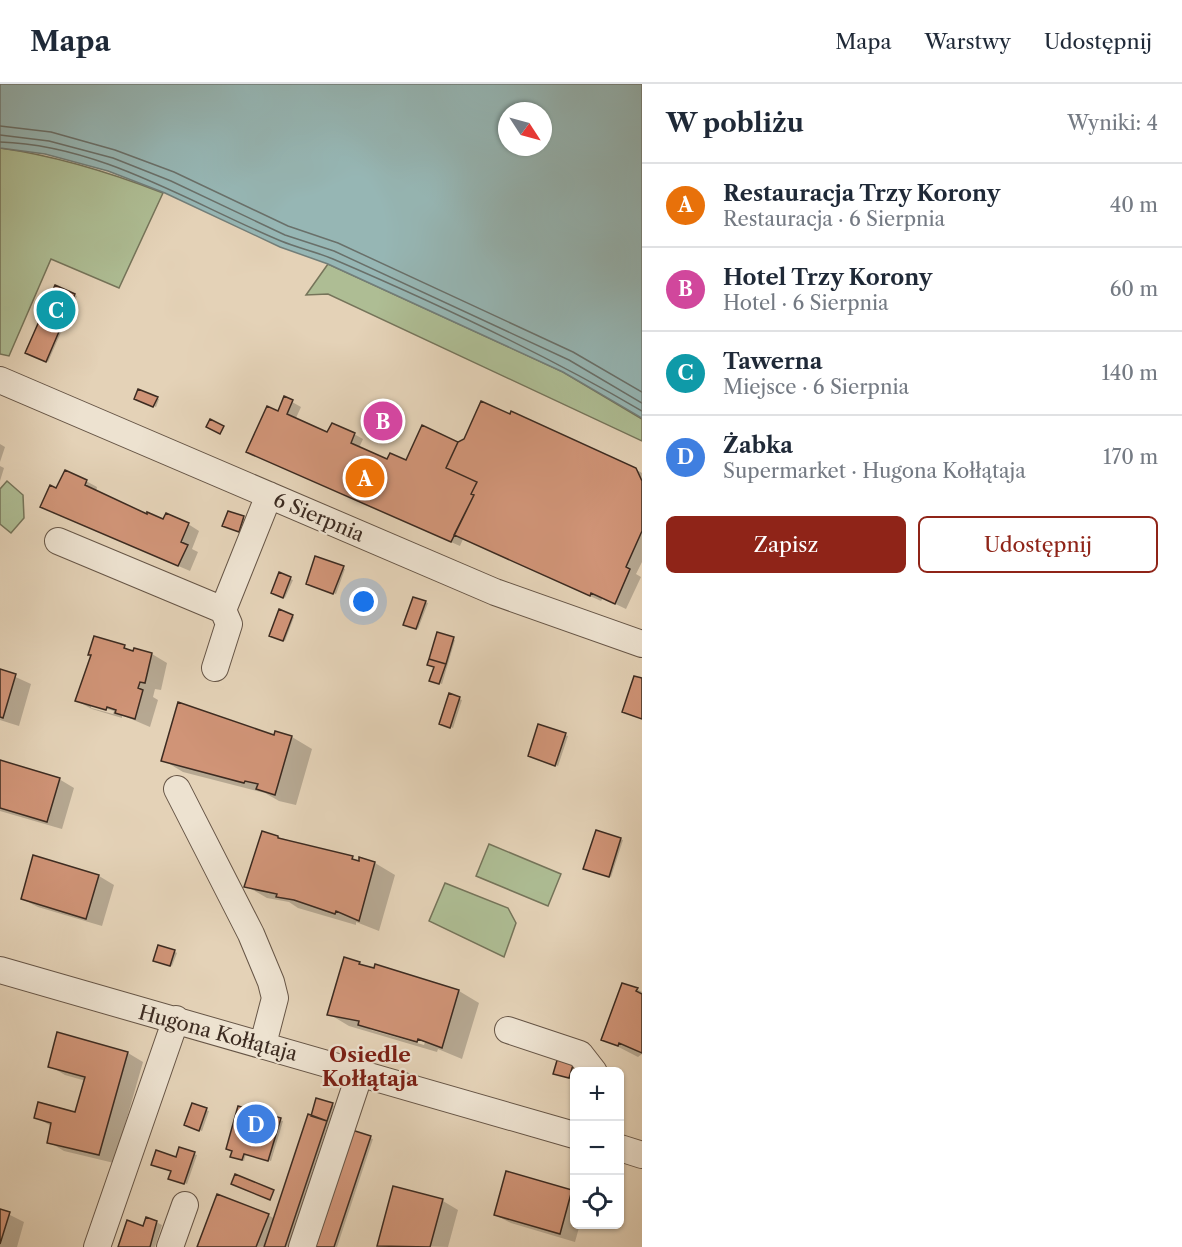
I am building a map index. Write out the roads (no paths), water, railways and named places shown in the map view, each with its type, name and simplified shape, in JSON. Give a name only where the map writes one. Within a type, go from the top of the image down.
[{"type":"street","name":"6 Sierpnia","points":[[0,380],[495,592],[642,644]]},
{"type":"street","points":[[223,610],[269,495]]},
{"type":"street","points":[[58,541],[223,610],[229,624],[215,668]]},
{"type":"street","points":[[177,789],[251,934],[271,982],[275,998],[263,1044]]},
{"type":"street","name":"Hugona Kołłątaja","points":[[0,970],[570,1134]]},
{"type":"street","points":[[97,1247],[176,1019]]},
{"type":"street","points":[[508,1030],[580,1054],[591,1067]]},
{"type":"street","points":[[302,1247],[360,1073]]},
{"type":"street","points":[[624,1149],[642,1155]]},
{"type":"street","points":[[170,1247],[185,1205]]},
{"type":"water","points":[[0,84],[642,84],[642,418],[563,372],[328,264],[280,247],[165,193],[108,171],[45,154],[0,148]]},
{"type":"place","name":"Tawerna","points":[[56,310]]},
{"type":"place","name":"Hotel Trzy Korony","points":[[383,421]]},
{"type":"place","name":"Restauracja Trzy Korony","points":[[365,478]]},
{"type":"place","name":"Żabka","points":[[256,1124]]},
{"type":"district","name":"Osiedle Kołłątaja","points":[[370,1066]]}]
